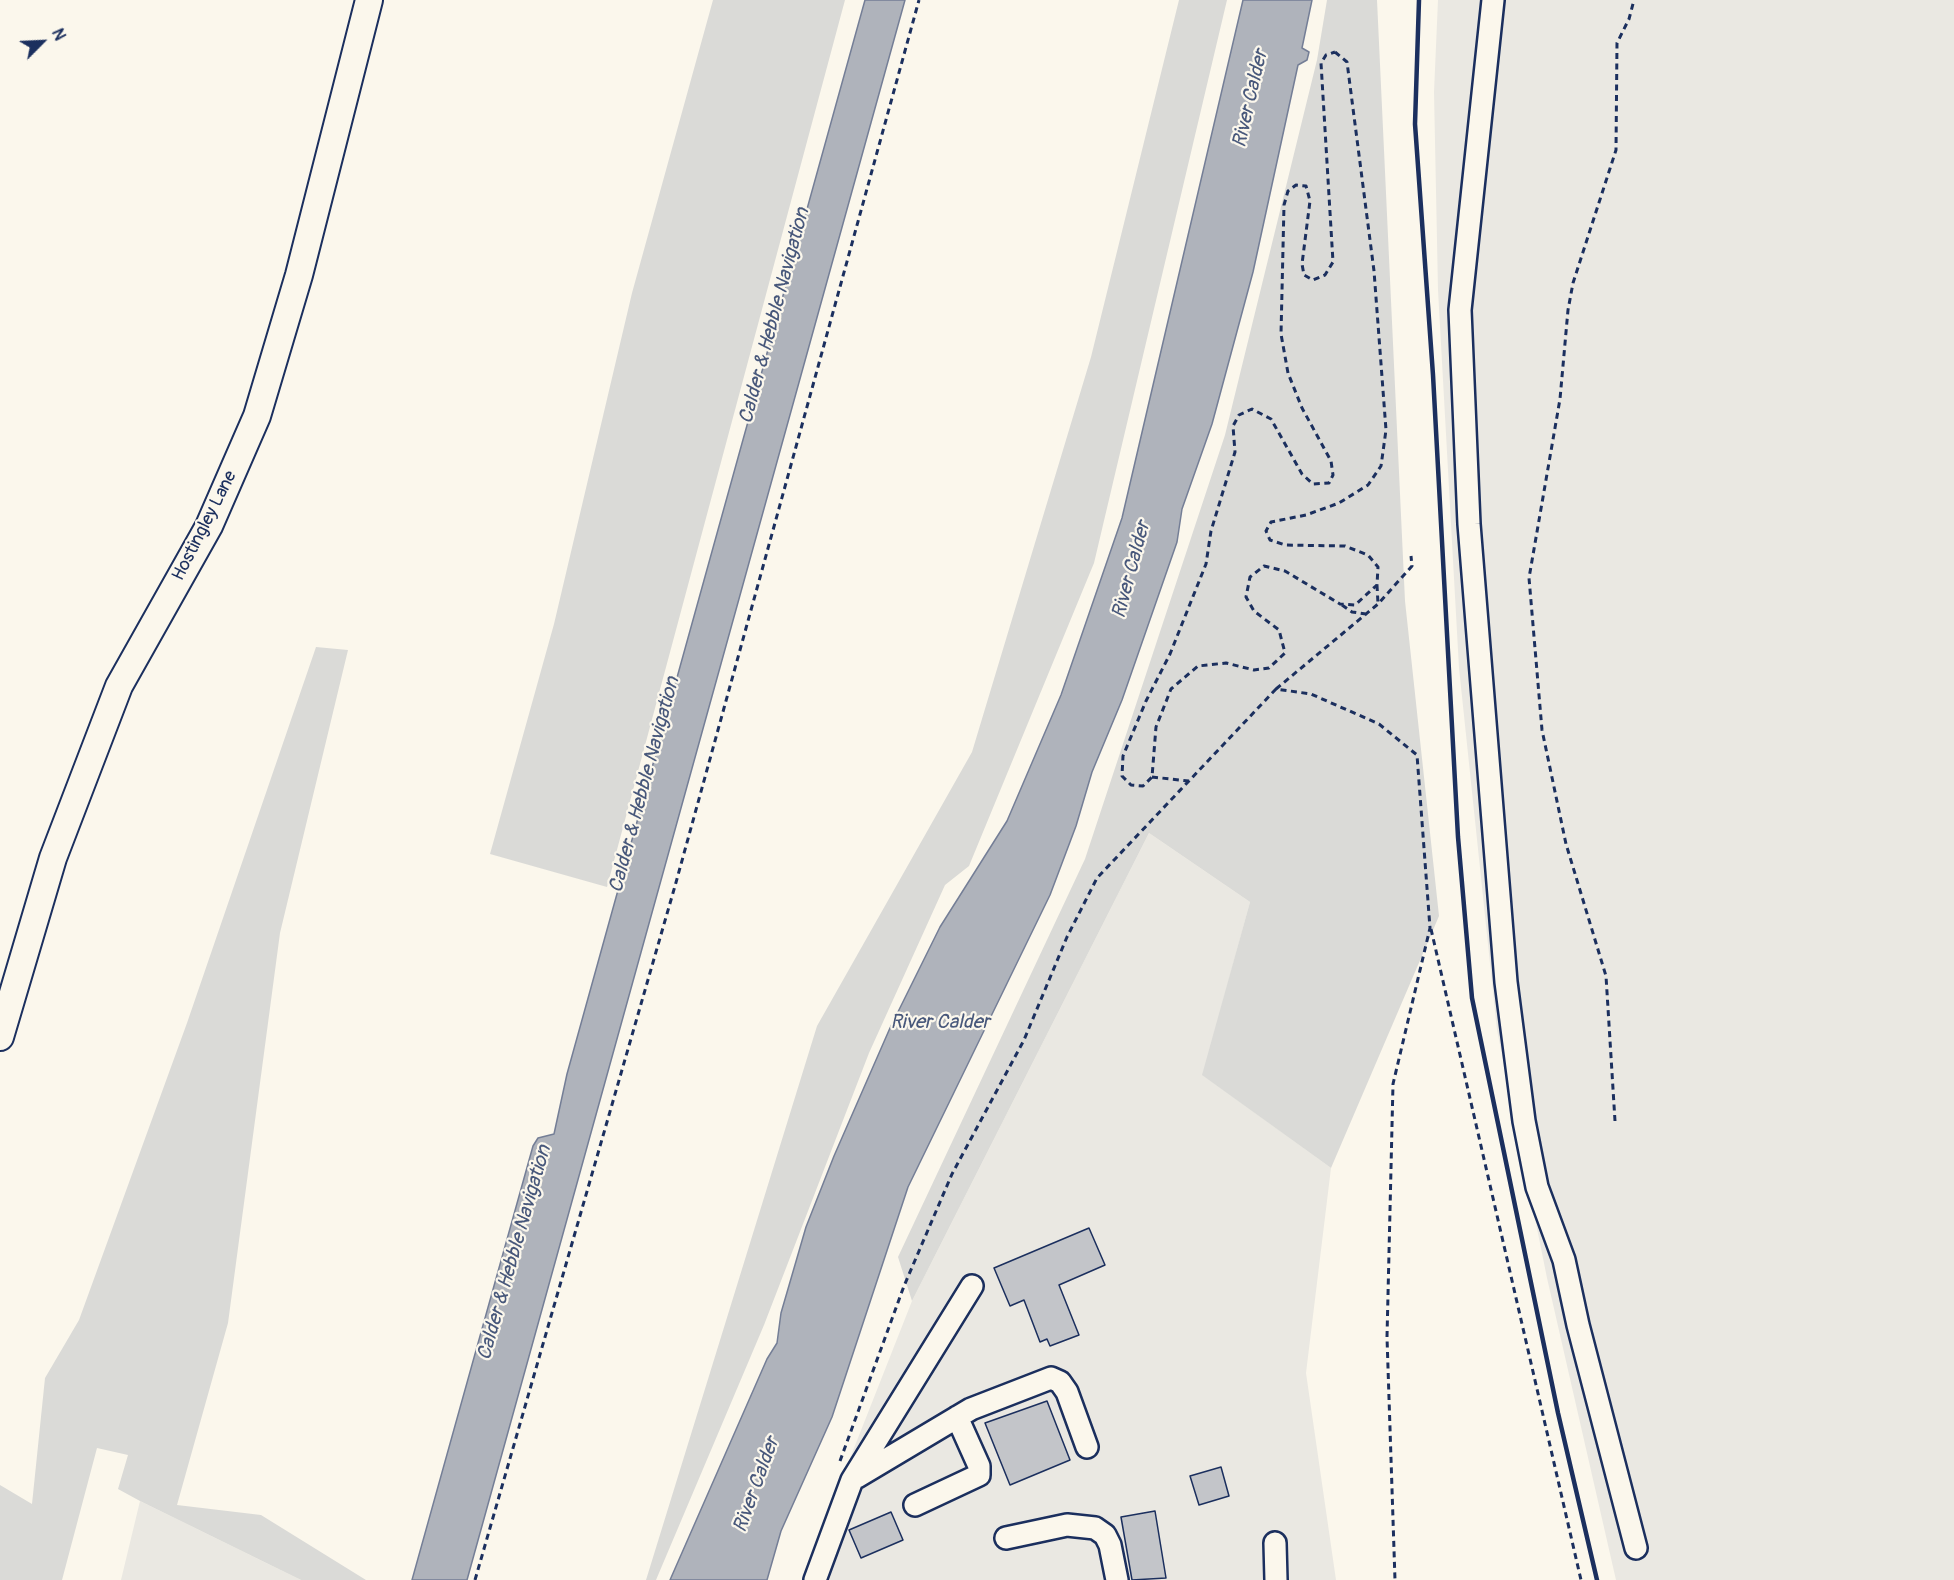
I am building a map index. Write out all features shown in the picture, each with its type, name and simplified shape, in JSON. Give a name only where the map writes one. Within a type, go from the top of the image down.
[{"type":"main road","name":"Hostingley Lane","points":[[0,1037],[53,858],[119,686],[209,526],[257,416],[299,275],[369,0]]},
{"type":"lane","points":[[1493,0],[1460,310],[1470,536],[1506,982],[1524,1121],[1537,1187],[1564,1260],[1578,1325],[1636,1548]]},
{"type":"lane","points":[[815,1580],[844,1476],[972,1286]]},
{"type":"lane","points":[[844,1476],[957,1417],[1051,1378],[1060,1383],[1066,1392],[1087,1448]]},
{"type":"lane","points":[[915,1505],[979,1475],[979,1466],[957,1417]]},
{"type":"lane","points":[[1006,1538],[1067,1525],[1095,1528],[1106,1535],[1118,1580]]},
{"type":"lane","points":[[1275,1543],[1276,1580]]},
{"type":"path","points":[[474,1580],[675,886],[919,0]]},
{"type":"path","points":[[1615,1121],[1606,976],[1566,844],[1542,730],[1529,578],[1560,399],[1572,292],[1616,150],[1617,43],[1629,19],[1634,0]]},
{"type":"path","points":[[1366,614],[1352,612],[1285,571],[1264,566],[1250,577],[1246,597],[1254,611],[1279,630],[1285,653],[1269,668],[1254,670],[1226,663],[1198,666],[1171,689],[1156,727],[1152,777],[1143,786],[1131,785],[1122,776],[1123,756],[1146,700],[1170,654],[1206,564],[1211,531],[1235,452],[1233,426],[1239,415],[1252,409],[1271,419],[1302,474],[1313,484],[1329,483],[1333,475],[1331,461],[1302,408],[1288,374],[1281,334],[1284,205],[1288,191],[1296,185],[1306,186],[1310,201],[1302,264],[1304,275],[1313,280],[1325,275],[1332,262],[1321,63],[1326,55],[1335,52],[1347,62],[1374,271],[1386,430],[1381,466],[1368,485],[1339,503],[1306,515],[1271,522],[1266,531],[1270,540],[1285,545],[1345,546],[1368,555],[1378,567],[1378,604]]},
{"type":"path","points":[[844,1476],[904,1286],[952,1174],[1024,1040],[1067,937],[1097,878],[1276,689],[1378,604],[1412,566],[1411,556]]},
{"type":"path","points":[[1340,604],[1355,605],[1377,585]]},
{"type":"path","points":[[1276,689],[1311,693],[1379,724],[1417,755],[1430,928],[1581,1580]]},
{"type":"path","points":[[1152,777],[1189,781]]},
{"type":"path","points":[[1395,1580],[1387,1337],[1394,1084],[1430,928]]},
{"type":"shaded area","points":[[713,0],[845,0],[607,887],[490,854],[554,624],[632,293]]},
{"type":"shaded area","points":[[1179,0],[1227,0],[1094,563],[969,866],[945,885],[869,1053],[764,1325],[656,1580],[646,1580],[817,1026],[972,752],[1091,357]]},
{"type":"shaded area","points":[[1327,0],[1377,0],[1405,601],[1439,916],[1331,1168],[1202,1075],[1250,902],[1149,833],[912,1301],[898,1257],[1085,859],[1225,435],[1317,60]]},
{"type":"shaded area","points":[[1438,0],[1954,0],[1954,1580],[1616,1580],[1547,1278],[1497,1030],[1459,668],[1438,290],[1434,92]]},
{"type":"shaded area","points":[[316,647],[348,650],[280,933],[228,1323],[177,1505],[261,1515],[366,1580],[301,1580],[140,1501],[118,1489],[128,1455],[97,1448],[62,1580],[0,1580],[0,1485],[32,1504],[45,1378],[79,1320],[187,1023]]},
{"type":"shaded area","points":[[1149,833],[1250,902],[1203,1075],[1331,1168],[1306,1373],[1336,1580],[802,1580],[912,1301]]},
{"type":"shaded area","points":[[140,1501],[301,1580],[121,1580]]},
{"type":"water","name":"Calder & Hebble Navigation","points":[[865,0],[905,0],[467,1580],[412,1580],[533,1146],[538,1138],[554,1134],[567,1074]]},
{"type":"water","name":"River Calder","points":[[1243,0],[1312,0],[1302,48],[1309,52],[1307,60],[1298,65],[1253,272],[1212,424],[1182,509],[1177,542],[1122,700],[1092,772],[1076,826],[1050,895],[908,1187],[832,1417],[781,1531],[767,1580],[670,1580],[767,1359],[777,1343],[781,1313],[806,1227],[834,1156],[890,1028],[940,927],[1007,821],[1061,695],[1122,518]]},
{"type":"building","points":[[1089,1228],[1105,1265],[1059,1285],[1079,1335],[1050,1346],[1047,1339],[1040,1342],[1024,1300],[1010,1306],[994,1268]]},
{"type":"building","points":[[1047,1401],[1070,1460],[1010,1485],[985,1423]]},
{"type":"building","points":[[1221,1467],[1229,1496],[1199,1505],[1190,1476]]},
{"type":"building","points":[[1155,1511],[1166,1578],[1132,1580],[1121,1517]]},
{"type":"building","points":[[891,1512],[903,1540],[861,1558],[849,1530]]},
{"type":"railway","points":[[1419,0],[1415,124],[1433,375],[1458,837],[1472,998],[1558,1413],[1597,1580]]}]
